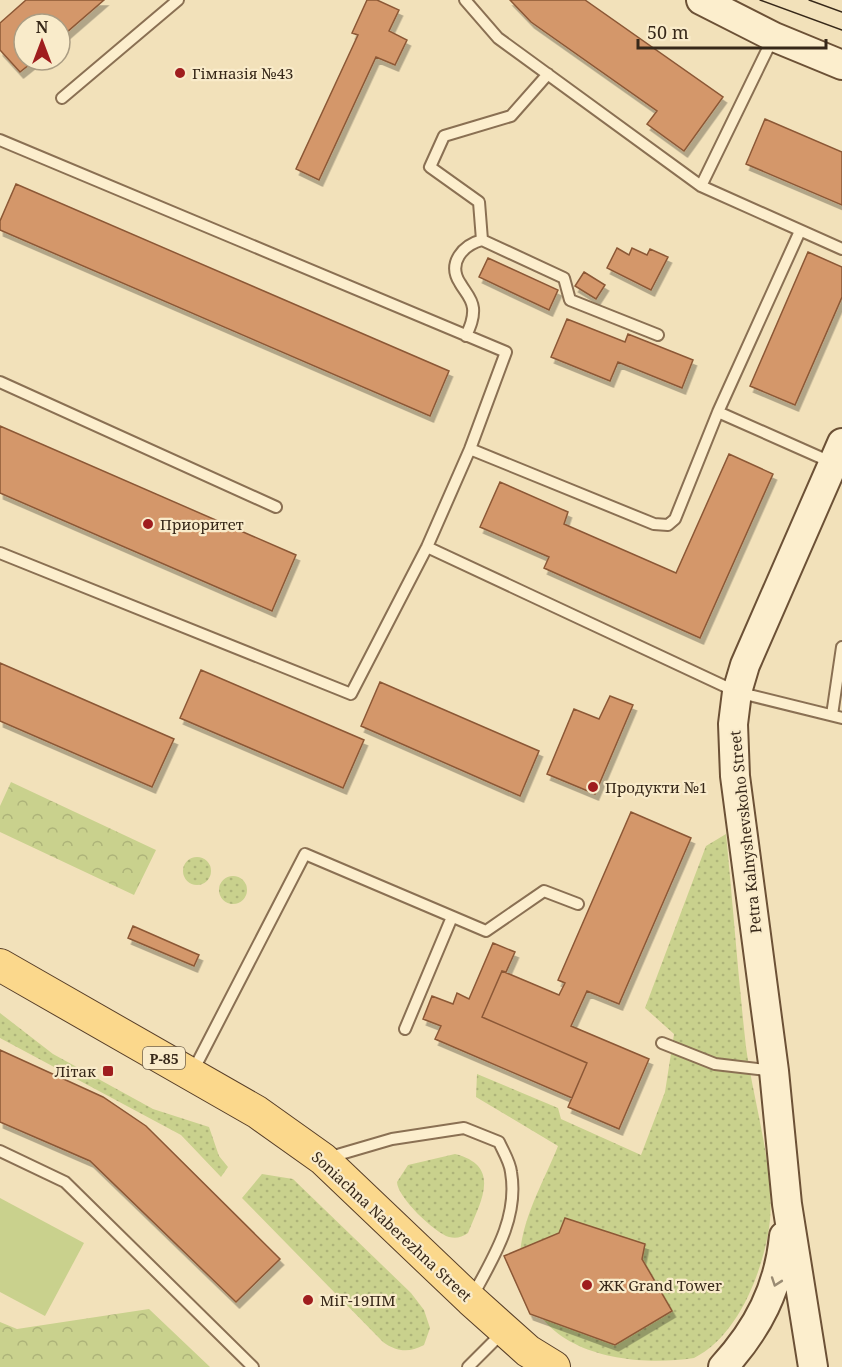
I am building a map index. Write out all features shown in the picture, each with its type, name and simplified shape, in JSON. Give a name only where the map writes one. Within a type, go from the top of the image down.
[{"type":"main road","points":[[701,0],[774,37],[842,65]]},
{"type":"main road","name":"Petra Kalnyshevskoho Street","points":[[788,1204],[774,1071],[735,776],[733,724],[737,692],[745,665],[838,453]]},
{"type":"main road","name":"Soniachna Naberezhna Street","points":[[0,965],[257,1112],[323,1159],[471,1300],[541,1362]]},
{"type":"main road","points":[[723,1367],[747,1338],[771,1295],[781,1267],[788,1204]]},
{"type":"main road","points":[[788,1204],[813,1367]]},
{"type":"lane","points":[[62,98],[178,0]]},
{"type":"lane","points":[[465,0],[498,38],[701,186],[842,249]]},
{"type":"lane","points":[[701,186],[774,37]]},
{"type":"lane","points":[[482,240],[479,202],[430,167],[444,136],[511,116],[548,74]]},
{"type":"lane","points":[[0,140],[506,352],[470,449],[427,547],[351,694],[0,553]]},
{"type":"lane","points":[[470,449],[663,526],[675,519],[718,412],[800,231]]},
{"type":"lane","points":[[482,240],[564,278],[570,300],[658,335]]},
{"type":"lane","points":[[466,336],[473,317],[473,307],[470,297],[459,282],[456,264],[465,248],[482,240]]},
{"type":"lane","points":[[0,382],[276,507]]},
{"type":"lane","points":[[718,412],[838,453]]},
{"type":"lane","points":[[427,547],[737,692],[837,716],[842,647]]},
{"type":"lane","points":[[192,1074],[304,854],[486,931],[544,891],[578,904]]},
{"type":"lane","points":[[405,1029],[452,917]]},
{"type":"lane","points":[[662,1043],[715,1064],[774,1071]]},
{"type":"lane","points":[[323,1159],[392,1139],[464,1128],[499,1142],[511,1170],[513,1205],[500,1245],[471,1300]]},
{"type":"lane","points":[[0,1151],[65,1182],[254,1367]]},
{"type":"lane","points":[[468,1367],[505,1331]]},
{"type":"green space","points":[[11,782],[156,850],[134,895],[0,832],[0,806]]},
{"type":"green space","points":[[726,834],[746,1047],[770,1186],[771,1208],[766,1246],[745,1302],[723,1335],[710,1348],[694,1358],[646,1360],[621,1358],[596,1352],[574,1343],[554,1331],[539,1314],[522,1276],[520,1250],[527,1220],[558,1146],[476,1097],[477,1074],[558,1108],[561,1119],[641,1155],[665,1092],[674,1034],[645,1008],[706,846]]},
{"type":"green space","points":[[197,857],[207,861],[211,871],[207,881],[197,885],[187,881],[183,871],[187,861]]},
{"type":"green space","points":[[233,876],[243,880],[247,890],[243,900],[233,904],[223,900],[219,890],[223,880]]},
{"type":"green space","points":[[0,1013],[53,1054],[153,1109],[209,1127],[219,1156],[228,1167],[221,1177],[181,1135],[0,1038]]},
{"type":"green space","points":[[455,1154],[470,1160],[479,1167],[484,1187],[478,1210],[468,1233],[454,1238],[435,1229],[418,1214],[403,1196],[397,1182],[408,1165]]},
{"type":"green space","points":[[262,1174],[293,1179],[411,1293],[424,1310],[430,1328],[424,1345],[403,1350],[393,1348],[383,1342],[242,1198]]},
{"type":"green space","points":[[0,1198],[84,1243],[45,1316],[0,1292]]},
{"type":"green space","points":[[149,1309],[210,1367],[0,1367],[0,1322],[17,1329]]},
{"type":"building","points":[[26,0],[104,0],[72,28],[72,12],[12,12]]},
{"type":"building","points":[[367,0],[377,0],[399,10],[389,31],[407,40],[395,65],[376,57],[319,180],[296,169],[358,35],[352,33]]},
{"type":"building","points":[[510,0],[585,0],[723,97],[684,151],[647,124],[657,111],[531,22]]},
{"type":"building","points":[[12,12],[12,63],[0,50],[0,23]]},
{"type":"building","points":[[765,119],[842,152],[842,205],[746,164]]},
{"type":"building","points":[[16,184],[449,371],[430,416],[0,230],[0,221]]},
{"type":"building","points":[[617,248],[629,255],[632,248],[647,255],[650,249],[668,257],[651,290],[607,268]]},
{"type":"building","points":[[808,252],[842,267],[842,297],[795,405],[750,386]]},
{"type":"building","points":[[488,258],[558,290],[549,310],[479,277]]},
{"type":"building","points":[[584,272],[605,285],[596,299],[575,286]]},
{"type":"building","points":[[567,319],[625,342],[628,334],[693,360],[682,388],[618,362],[610,381],[551,357]]},
{"type":"building","name":"Приоритет","points":[[0,426],[296,555],[272,611],[0,493]]},
{"type":"building","points":[[729,454],[773,474],[700,638],[544,568],[549,557],[480,527],[500,482],[568,512],[564,524],[676,573]]},
{"type":"building","points":[[0,663],[174,739],[152,787],[0,721]]},
{"type":"building","points":[[201,670],[364,740],[343,788],[180,718]]},
{"type":"building","points":[[380,682],[539,751],[520,796],[361,726]]},
{"type":"building","points":[[610,696],[633,705],[595,794],[547,774],[574,709],[599,719]]},
{"type":"building","points":[[631,812],[691,838],[619,1004],[587,991],[571,1026],[649,1059],[619,1129],[568,1107],[587,1063],[482,1017],[502,971],[559,995],[565,983],[558,980]]},
{"type":"building","points":[[133,926],[199,955],[194,966],[128,938]]},
{"type":"building","points":[[493,943],[515,952],[506,972],[502,971],[482,1017],[587,1063],[572,1098],[435,1039],[441,1026],[423,1019],[432,996],[453,1004],[457,993],[469,999]]},
{"type":"building","points":[[0,1050],[103,1097],[146,1126],[280,1259],[236,1302],[90,1161],[0,1122]]},
{"type":"building","name":"ЖК Grand Tower","points":[[565,1218],[645,1244],[642,1259],[672,1311],[615,1345],[530,1314],[504,1256],[559,1233]]},
{"type":"tram line","points":[[760,0],[842,30]]},
{"type":"tram line","points":[[809,0],[842,12]]},
{"type":"place","name":"Гімназія №43","points":[[180,73]]},
{"type":"place","name":"Приоритет","points":[[148,524]]},
{"type":"place","name":"Продукти №1","points":[[593,787]]},
{"type":"place","name":"Літак","points":[[108,1071]]},
{"type":"place","name":"ЖК Grand Tower","points":[[587,1285]]},
{"type":"place","name":"МіГ-19ПМ","points":[[308,1300]]}]
